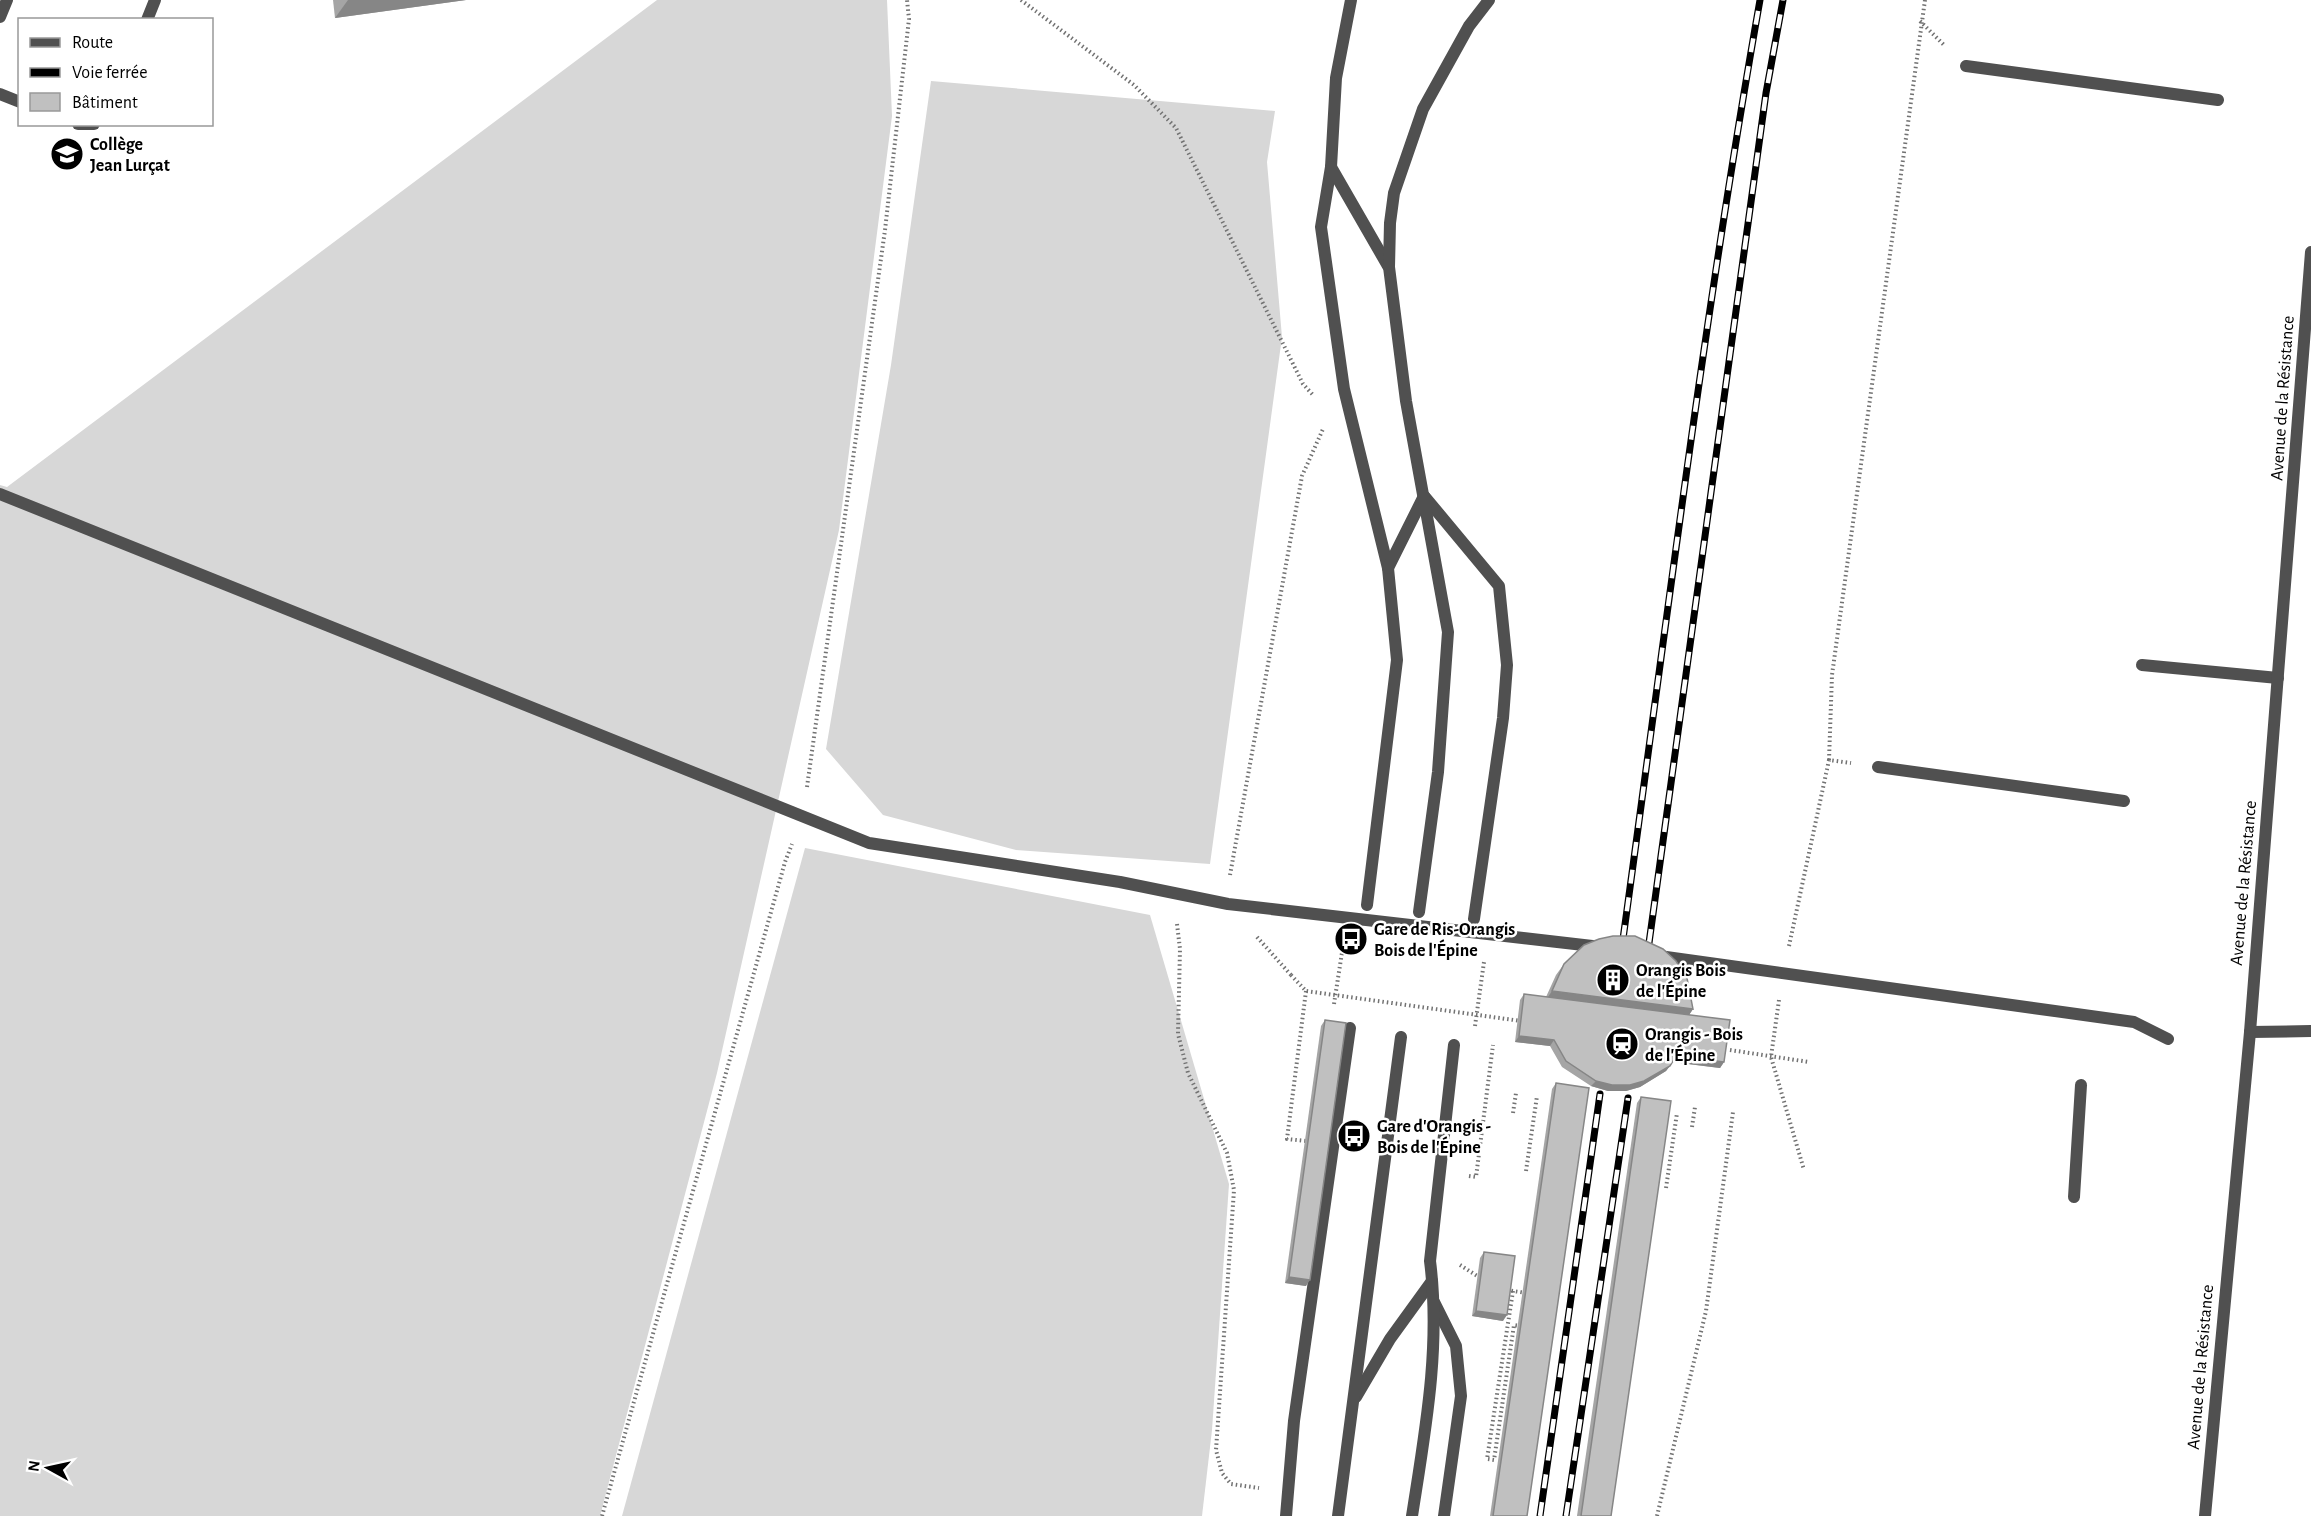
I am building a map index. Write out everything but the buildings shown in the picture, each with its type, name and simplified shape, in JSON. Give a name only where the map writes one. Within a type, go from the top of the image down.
[{"type":"street","points":[[0,17],[7,0]]},
{"type":"street","points":[[148,18],[156,0]]},
{"type":"street","points":[[1351,0],[1336,78],[1331,167],[1321,227],[1344,389],[1388,568],[1397,660],[1367,905]]},
{"type":"street","points":[[1419,912],[1438,772],[1448,632],[1406,400],[1389,267],[1394,193],[1423,110],[1469,26],[1489,0]]},
{"type":"street","points":[[1966,66],[2218,100]]},
{"type":"street","points":[[0,94],[18,101]]},
{"type":"street","points":[[1331,167],[1389,267]]},
{"type":"street","name":"Avenue de la Résistance","points":[[2205,1516],[2250,1032],[2311,252]]},
{"type":"street","points":[[0,494],[869,843],[1173,891],[1228,904],[1616,949]]},
{"type":"street","points":[[1388,568],[1424,496]]},
{"type":"street","points":[[1424,496],[1499,586],[1507,665],[1503,718],[1474,920]]},
{"type":"street","points":[[2142,665],[2278,678]]},
{"type":"street","points":[[1878,767],[2124,801]]},
{"type":"street","points":[[1648,954],[2134,1022],[2168,1039]]},
{"type":"street","points":[[1286,1516],[1294,1421],[1350,1028]]},
{"type":"street","points":[[2250,1032],[2311,1031]]},
{"type":"street","points":[[1338,1516],[1401,1036]]},
{"type":"street","points":[[1412,1516],[1431,1394],[1433,1281],[1430,1262],[1454,1045]]},
{"type":"street","points":[[2074,1197],[2081,1085]]},
{"type":"street","points":[[1354,1401],[1390,1339],[1433,1281]]},
{"type":"street","points":[[1432,1299],[1456,1346],[1461,1396],[1444,1516]]},
{"type":"path","points":[[602,1516],[785,862],[803,818],[885,230],[909,20],[907,0]]},
{"type":"path","points":[[1021,0],[1134,85],[1176,128],[1303,384],[1316,399]]},
{"type":"path","points":[[1829,760],[1832,675],[1920,21],[1925,0]]},
{"type":"path","points":[[1920,21],[1966,66]]},
{"type":"path","points":[[1228,904],[1232,854],[1302,476],[1325,423]]},
{"type":"path","points":[[1173,891],[1180,949],[1178,1034],[1188,1073],[1227,1153],[1234,1190],[1216,1450],[1222,1473],[1231,1484],[1263,1489],[1265,1482]]},
{"type":"path","points":[[1474,1033],[1486,951]]},
{"type":"path","points":[[1291,975],[1306,991],[1524,1022]]},
{"type":"path","points":[[1306,991],[1287,1139],[1315,1142]]},
{"type":"path","points":[[1465,1175],[1476,1177],[1493,1045]]},
{"type":"path","points":[[1719,1048],[1809,1062]]},
{"type":"path","points":[[1513,1113],[1516,1093]]},
{"type":"path","points":[[1526,1171],[1537,1096]]},
{"type":"path","points":[[1692,1127],[1695,1107]]},
{"type":"path","points":[[1658,1516],[1706,1311],[1733,1112]]},
{"type":"path","points":[[1666,1188],[1677,1113]]},
{"type":"path","points":[[1457,1256],[1462,1277]]},
{"type":"path","points":[[1498,1289],[1532,1293],[1531,1300]]},
{"type":"path","points":[[1513,1291],[1487,1459],[1494,1460],[1514,1325],[1521,1326]]},
{"type":"shaded area","points":[[657,0],[887,0],[892,116],[839,530],[717,1073],[600,1516],[0,1516],[0,485],[7,487]]},
{"type":"shaded area","points":[[931,81],[1275,111],[1267,162],[1282,337],[1210,864],[1016,850],[883,815],[826,749],[891,365]]},
{"type":"shaded area","points":[[805,848],[1150,915],[1229,1184],[1212,1430],[1202,1516],[622,1516]]},
{"type":"railway","points":[[1623,939],[1721,234],[1760,0]]},
{"type":"railway","points":[[1649,943],[1766,93],[1783,0]]},
{"type":"railway","points":[[1540,1516],[1600,1094]]},
{"type":"railway","points":[[1566,1516],[1628,1098]]},
{"type":"place","name":"Collège Jean Lurçat","points":[[67,154]]},
{"type":"place","name":"Gare de Ris-Orangis Bois de l'Épine","points":[[1351,939]]},
{"type":"place","name":"Orangis Bois de l'Épine","points":[[1613,980]]},
{"type":"place","name":"Orangis - Bois de l'Épine","points":[[1622,1044]]},
{"type":"place","name":"Gare d'Orangis - Bois de l'Épine","points":[[1354,1136]]}]
